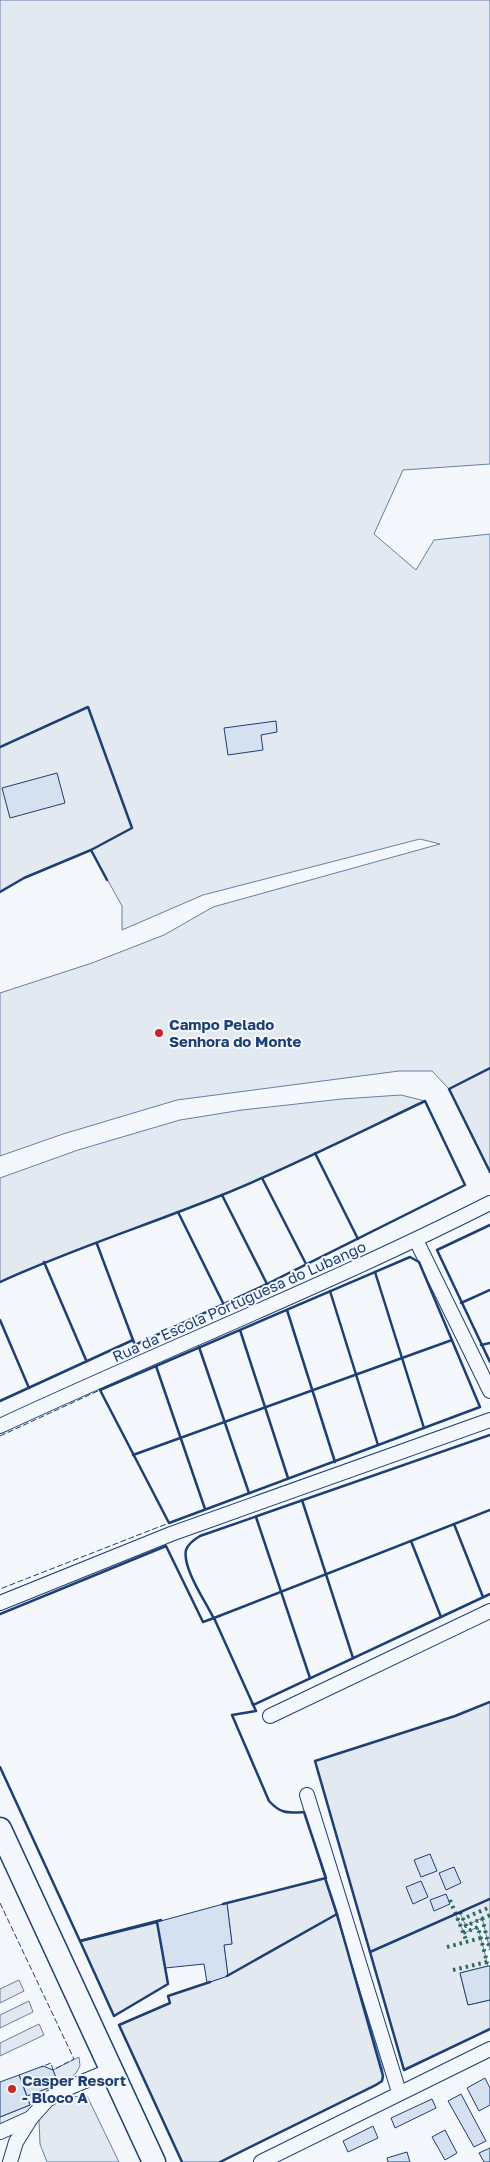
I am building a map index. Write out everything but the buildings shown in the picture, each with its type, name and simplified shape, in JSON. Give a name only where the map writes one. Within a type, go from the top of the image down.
[{"type":"main road","points":[[0,1828],[154,2162]]},
{"type":"street","name":"Rua da Escola Portuguesa do Lubango","points":[[0,1426],[416,1240],[490,1203]]},
{"type":"street","points":[[416,1240],[490,1391]]},
{"type":"street","points":[[0,1603],[170,1534],[490,1420]]},
{"type":"street","points":[[270,1716],[490,1611]]},
{"type":"street","points":[[307,1795],[399,2092]]},
{"type":"street","points":[[260,2162],[399,2092],[490,2049]]},
{"type":"street","points":[[8,2158],[31,2118],[47,2100],[60,2090],[111,2070]]},
{"type":"street","points":[[0,2132],[31,2118]]},
{"type":"shaded area","points":[[0,0],[490,0],[490,464],[403,470],[374,534],[416,570],[434,540],[490,534],[490,1172],[449,1089],[432,1071],[399,1071],[177,1100],[63,1134],[0,1156],[0,993],[92,963],[164,935],[213,907],[440,844],[420,839],[203,895],[122,930],[122,906],[91,850],[24,878],[0,892]]},
{"type":"shaded area","points":[[401,1095],[425,1101],[248,1184],[0,1282],[0,1178],[78,1150],[180,1120],[242,1110],[342,1099]]},
{"type":"shaded area","points":[[490,1702],[490,1950],[482,1918],[466,1926],[460,1913],[456,1915],[464,1933],[478,1927],[488,1966],[460,1973],[468,2005],[490,2000],[490,2029],[404,2070],[315,1761],[455,1716]]},
{"type":"shaded area","points":[[326,1878],[383,2070],[382,2081],[220,2162],[182,2162],[119,2025],[170,2003],[168,1996],[228,1976],[224,1945],[232,1943],[227,1903]]},
{"type":"shaded area","points":[[157,1922],[168,1984],[114,2016],[80,1941]]},
{"type":"shaded area","points":[[19,1980],[24,1991],[0,2003],[0,1989]]},
{"type":"shaded area","points":[[29,2001],[33,2012],[0,2028],[0,2015]]},
{"type":"shaded area","points":[[39,2024],[44,2035],[0,2056],[0,2043]]},
{"type":"shaded area","points":[[79,2057],[80,2066],[76,2073],[39,2108],[0,2125],[0,2117],[30,2105],[27,2096],[51,2087],[56,2078],[53,2070]]},
{"type":"shaded area","points":[[87,2096],[119,2162],[47,2162],[40,2144],[39,2120],[51,2104],[63,2097]]},
{"type":"hedge","points":[[450,1900],[467,1942]]},
{"type":"hedge","points":[[467,1917],[490,1907]]},
{"type":"hedge","points":[[460,1912],[466,1926],[490,1915]]},
{"type":"hedge","points":[[482,1918],[490,1950]]},
{"type":"hedge","points":[[453,1970],[487,1962],[478,1927],[463,1933]]},
{"type":"hedge","points":[[447,1947],[481,1938]]},
{"type":"fence","points":[[0,1436],[100,1390],[169,1523],[0,1589]]},
{"type":"fence","points":[[0,1903],[74,2059],[53,2070],[51,2063],[41,2067]]},
{"type":"wall","points":[[0,747],[88,707],[132,828],[91,850],[24,878],[0,892]]},
{"type":"wall","points":[[91,850],[107,880]]},
{"type":"wall","points":[[490,1068],[449,1089],[490,1172]]},
{"type":"wall","points":[[0,1282],[248,1184],[425,1101],[465,1185],[267,1284],[135,1345],[133,1340],[0,1401]]},
{"type":"wall","points":[[315,1153],[358,1239]]},
{"type":"wall","points":[[262,1178],[306,1264]]},
{"type":"wall","points":[[222,1195],[267,1284]]},
{"type":"wall","points":[[178,1212],[224,1305]]},
{"type":"wall","points":[[490,1225],[437,1250],[490,1362]]},
{"type":"wall","points":[[97,1244],[133,1340]]},
{"type":"wall","points":[[410,1257],[419,1262],[480,1407],[169,1523],[100,1390],[410,1257]]},
{"type":"wall","points":[[44,1262],[86,1360]]},
{"type":"wall","points":[[375,1272],[424,1428]]},
{"type":"wall","points":[[461,1303],[490,1290]]},
{"type":"wall","points":[[330,1291],[378,1445]]},
{"type":"wall","points":[[287,1310],[335,1462]]},
{"type":"wall","points":[[0,1320],[29,1388]]},
{"type":"wall","points":[[240,1330],[288,1478]]},
{"type":"wall","points":[[133,1455],[452,1340]]},
{"type":"wall","points":[[481,1345],[490,1343]]},
{"type":"wall","points":[[199,1347],[249,1493]]},
{"type":"wall","points":[[156,1366],[205,1509]]},
{"type":"wall","points":[[214,1619],[191,1575],[186,1557],[187,1548],[198,1537],[490,1435]]},
{"type":"wall","points":[[302,1500],[353,1658]]},
{"type":"wall","points":[[214,1618],[490,1510]]},
{"type":"wall","points":[[256,1517],[310,1678]]},
{"type":"wall","points":[[454,1524],[483,1597]]},
{"type":"wall","points":[[411,1541],[441,1617]]},
{"type":"wall","points":[[0,1614],[166,1546],[203,1622],[214,1618],[256,1711],[232,1715],[269,1801],[285,1812],[304,1812],[326,1878],[223,1904]]},
{"type":"wall","points":[[252,1703],[253,1705],[490,1594]]},
{"type":"wall","points":[[490,1702],[455,1716],[315,1761],[404,2070],[490,2029]]},
{"type":"wall","points":[[0,1767],[80,1941],[161,1920]]},
{"type":"wall","points":[[325,1878],[337,1914]]},
{"type":"wall","points":[[370,1952],[490,1899]]},
{"type":"wall","points":[[220,2162],[376,2085],[382,2081],[383,2076],[337,1914],[227,1976]]},
{"type":"wall","points":[[157,1922],[168,1984],[114,2016],[80,1941],[157,1922]]},
{"type":"wall","points":[[182,2162],[119,2025],[170,2003],[168,1996],[210,1982]]},
{"type":"place","name":"Campo Pelado Senhora do Monte","points":[[159,1033]]},
{"type":"place","name":"Casper Resort - Bloco A","points":[[12,2089]]}]
